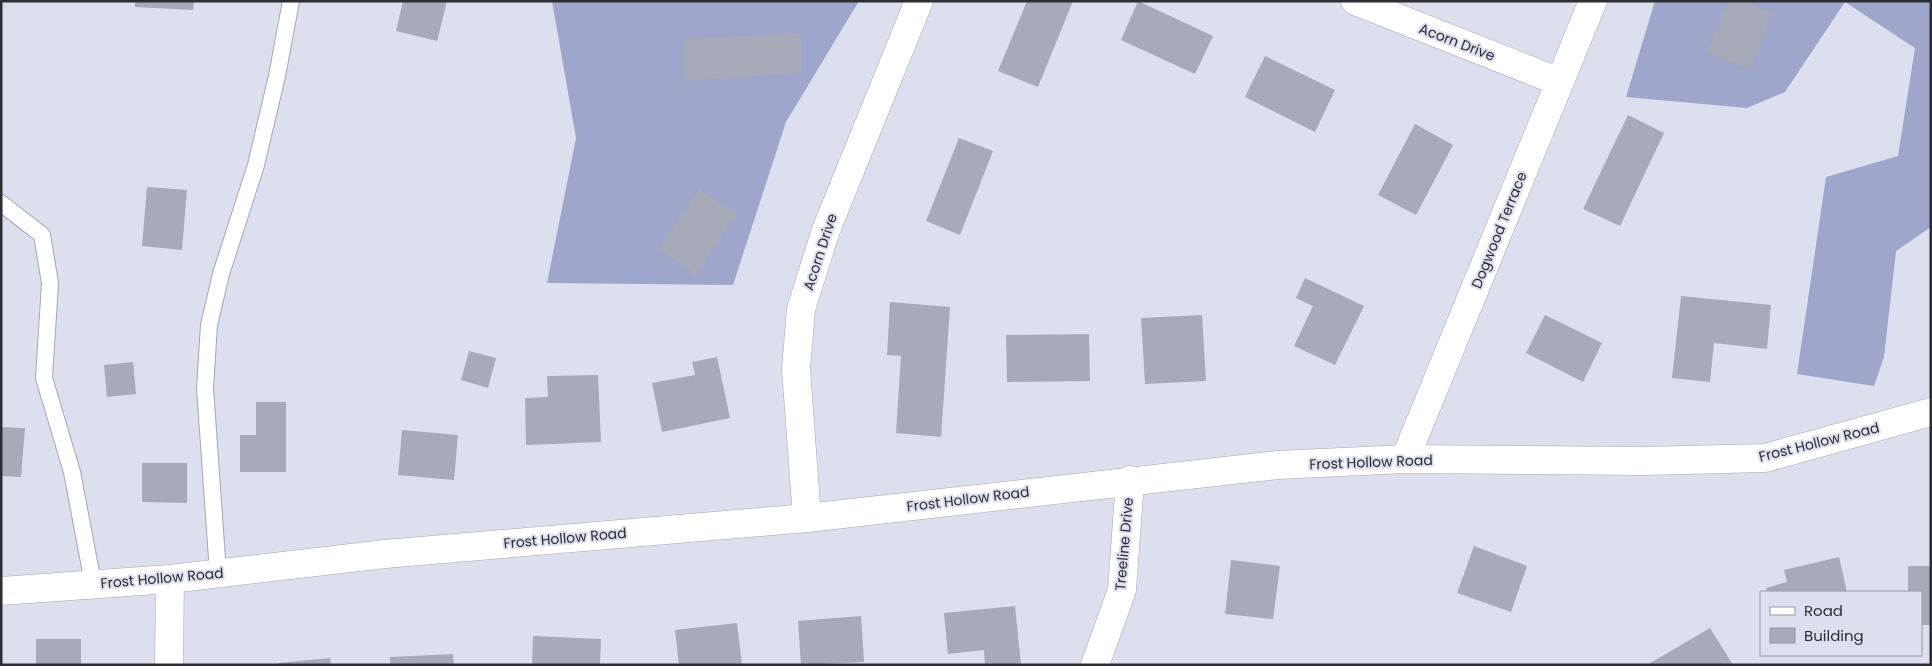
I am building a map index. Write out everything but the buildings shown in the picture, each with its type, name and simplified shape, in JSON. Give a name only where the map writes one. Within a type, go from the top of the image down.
[{"type":"street","name":"Acorn Drive","points":[[807,518],[796,369],[801,309],[826,230],[919,1]]},
{"type":"street","name":"Acorn Drive","points":[[1355,1],[1560,82]]},
{"type":"street","name":"Dogwood Terrace","points":[[1405,459],[1593,1]]},
{"type":"street","name":"Frost Hollow Road","points":[[1,591],[170,579],[385,554],[807,518],[1130,480],[1278,465],[1405,459],[1644,461],[1765,458],[1931,412]]},
{"type":"street","name":"Treeline Drive","points":[[1095,665],[1122,590],[1130,480]]},
{"type":"street","points":[[169,665],[170,579]]},
{"type":"lane","points":[[218,573],[204,388],[209,325],[222,274],[256,165],[277,76],[291,1]]},
{"type":"lane","points":[[1,203],[12,209],[42,235],[50,284],[44,378],[72,472],[93,583]]},
{"type":"shaded area","points":[[552,1],[859,1],[786,122],[733,285],[547,283],[576,138]]},
{"type":"shaded area","points":[[1655,1],[1931,1],[1931,227],[1896,251],[1884,357],[1874,386],[1797,374],[1826,177],[1898,156],[1915,48],[1845,2],[1785,92],[1747,108],[1626,97]]}]
